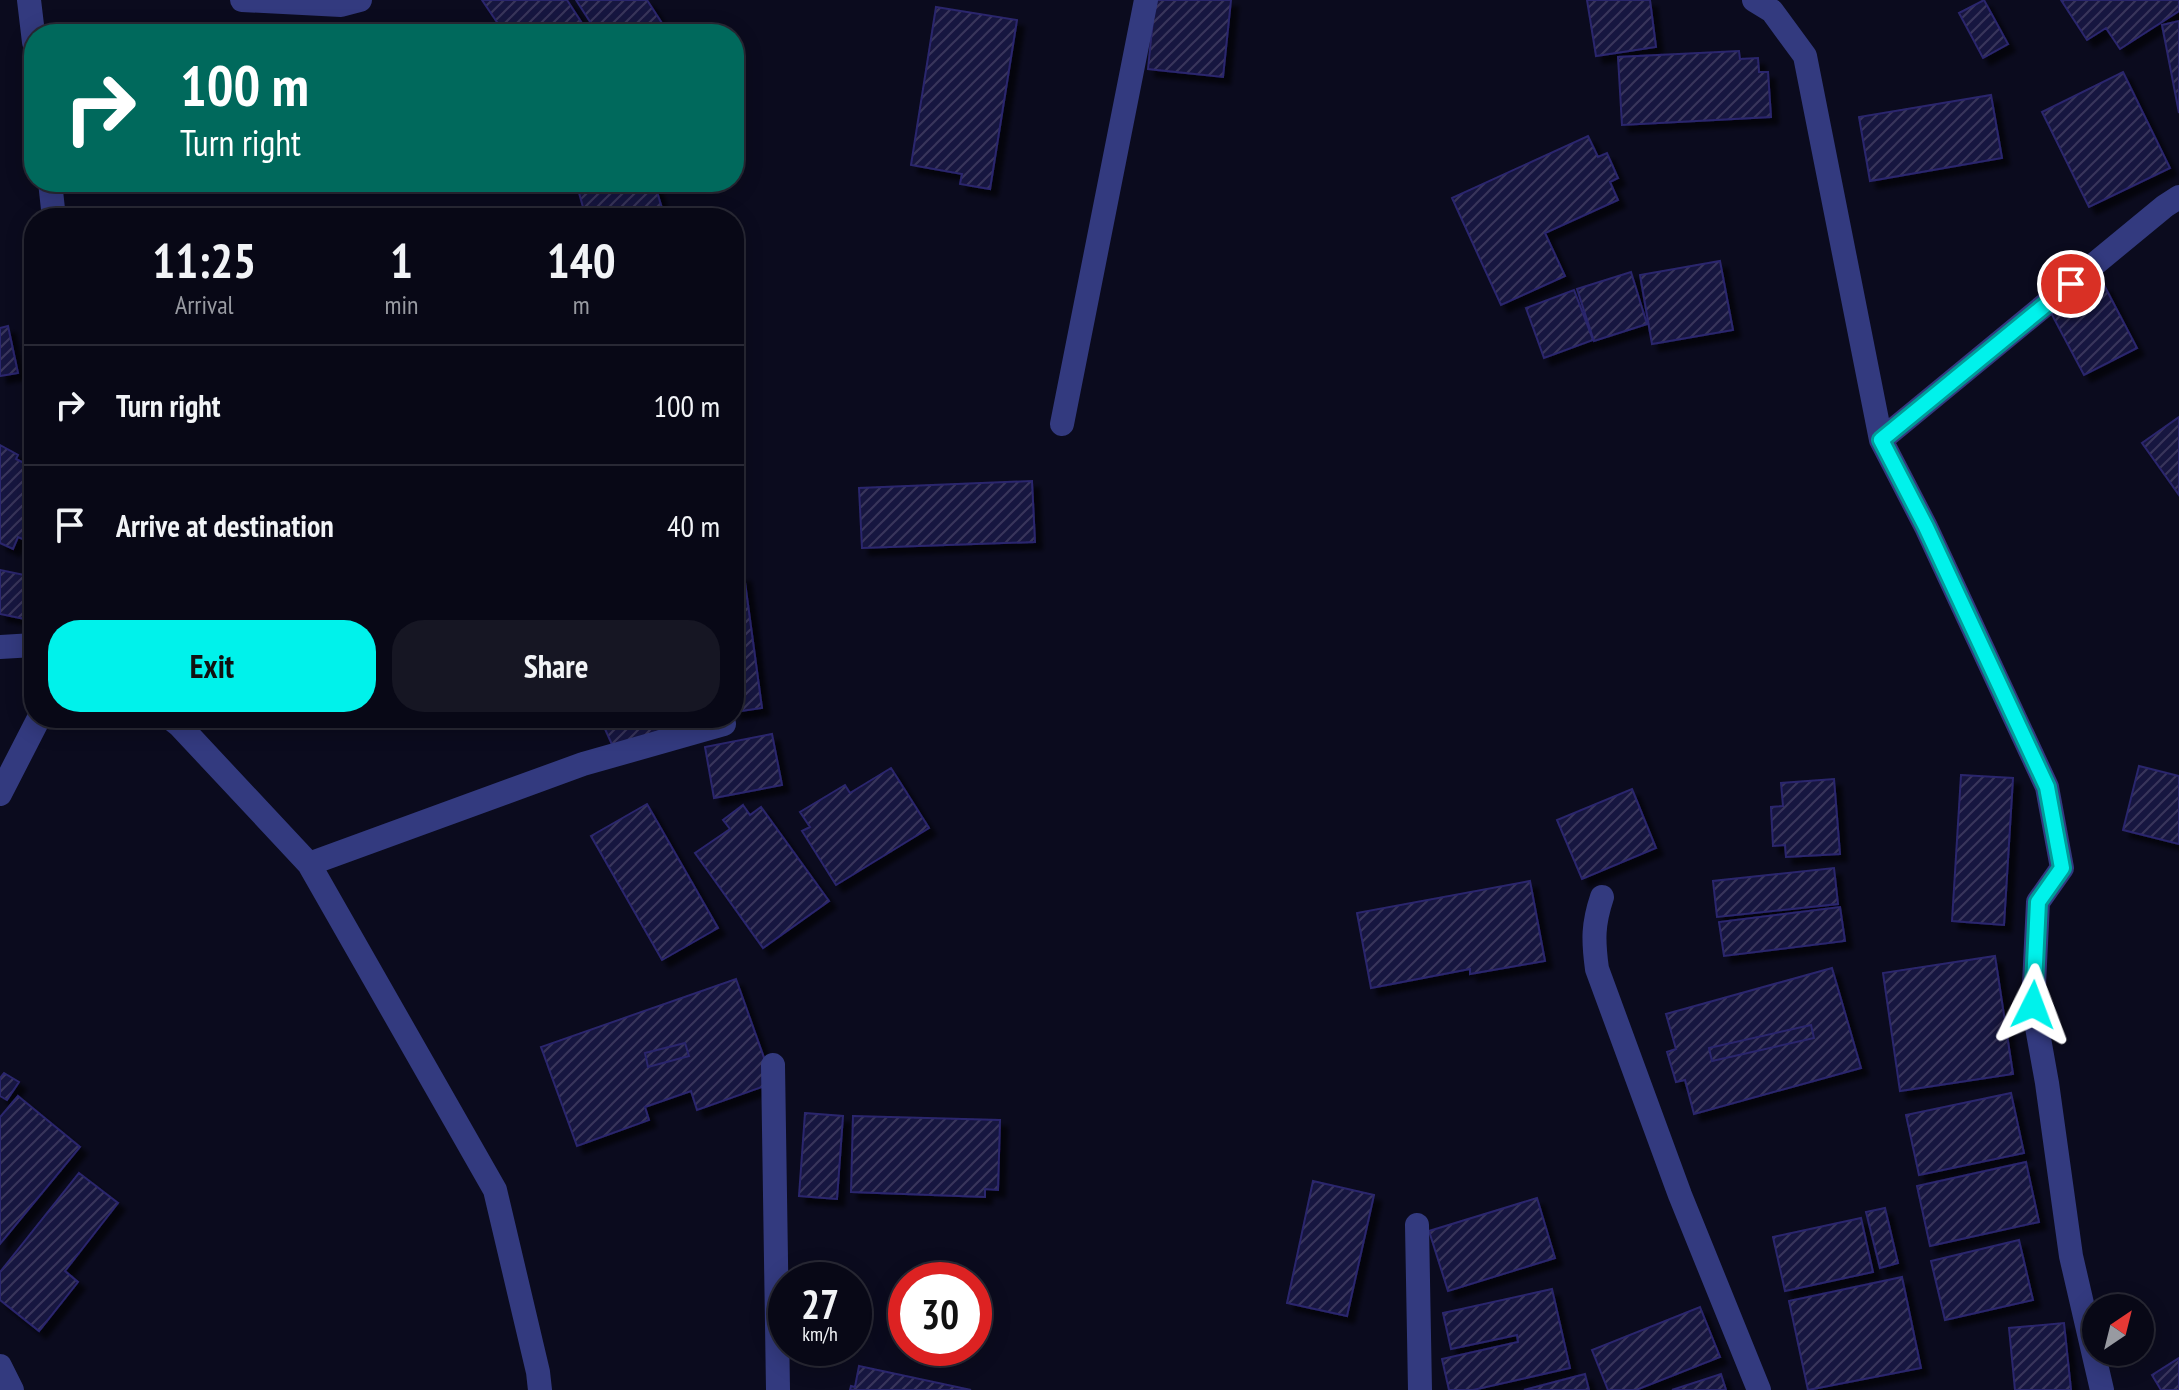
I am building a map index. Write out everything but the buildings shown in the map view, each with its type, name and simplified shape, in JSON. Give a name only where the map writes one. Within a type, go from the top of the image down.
[{"type":"street","points":[[29,0],[32,24]]},
{"type":"street","points":[[242,0],[341,5],[360,0]]},
{"type":"street","points":[[1062,424],[1146,0]]},
{"type":"street","points":[[1754,0],[1772,11],[1805,56],[1881,440],[1926,527],[2047,787],[2062,868],[2038,902],[2033,1005],[2071,1256],[2102,1390]]},
{"type":"street","points":[[1881,440],[2179,197]]},
{"type":"street","points":[[0,647],[24,646]]},
{"type":"street","points":[[0,794],[34,728]]},
{"type":"street","points":[[182,728],[309,864],[495,1190],[540,1390]]},
{"type":"street","points":[[309,864],[583,764],[710,728]]},
{"type":"street","points":[[1602,897],[1595,917],[1593,938],[1597,969],[1680,1195],[1759,1390]]},
{"type":"street","points":[[773,1065],[778,1390]]},
{"type":"street","points":[[1417,1225],[1420,1390]]},
{"type":"street","points":[[0,1366],[12,1390]]},
{"type":"route","points":[[2033,1005],[2038,902],[2062,868],[2047,787],[1926,527],[1881,440],[2071,284]]}]
